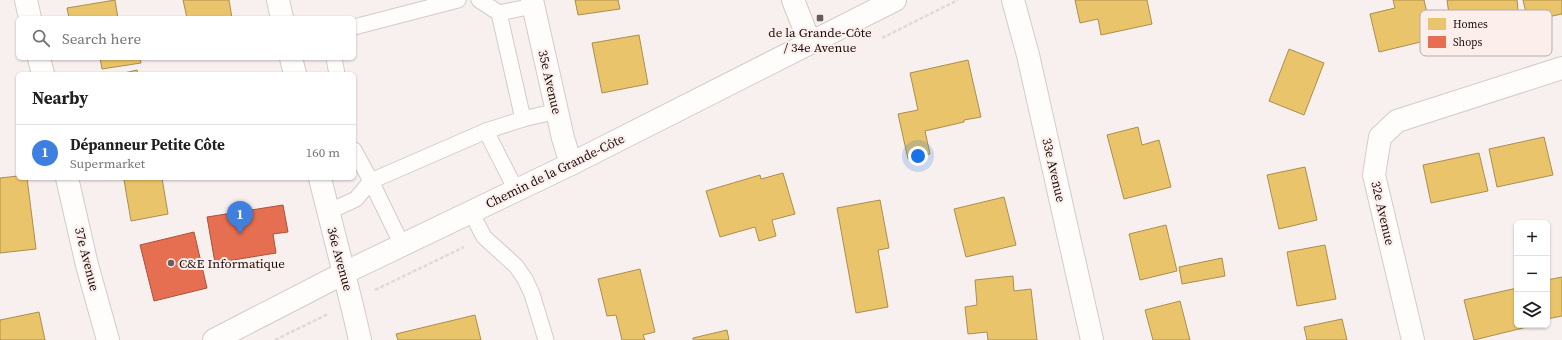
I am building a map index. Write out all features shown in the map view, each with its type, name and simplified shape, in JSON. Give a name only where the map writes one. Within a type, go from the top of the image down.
[{"type":"street","points":[[26,0],[30,16]]},
{"type":"street","points":[[278,0],[282,16]]},
{"type":"street","points":[[793,0],[810,43]]},
{"type":"street","name":"Chemin de la Grande-Côte","points":[[214,340],[344,273],[571,164],[895,0]]},
{"type":"street","name":"33e Avenue","points":[[1013,0],[1029,63],[1092,340]]},
{"type":"street","name":"35e Avenue","points":[[532,3],[566,149],[571,164]]},
{"type":"street","points":[[40,60],[42,72]]},
{"type":"street","points":[[292,60],[294,72]]},
{"type":"street","name":"32e Avenue","points":[[1413,340],[1374,175],[1380,137],[1397,121],[1562,68]]},
{"type":"street","name":"37e Avenue","points":[[67,180],[87,265],[108,340]]},
{"type":"street","name":"36e Avenue","points":[[320,180],[360,340]]},
{"type":"lane","points":[[356,26],[458,0]]},
{"type":"lane","points":[[479,0],[499,13],[523,119]]},
{"type":"lane","points":[[499,13],[532,3]]},
{"type":"lane","points":[[334,60],[337,72]]},
{"type":"lane","points":[[328,212],[356,199],[371,182],[486,131],[523,119],[557,111]]},
{"type":"lane","points":[[486,131],[516,190]]},
{"type":"lane","points":[[356,154],[402,245]]},
{"type":"lane","points":[[471,212],[484,237],[516,266],[525,279],[532,294],[546,340]]},
{"type":"path","points":[[876,41],[958,0]]},
{"type":"path","points":[[373,291],[469,244]]},
{"type":"path","points":[[275,340],[330,312]]},
{"type":"building: Homes","points":[[115,0],[118,16],[69,16],[67,8]]},
{"type":"building: Homes","points":[[183,0],[229,0],[232,16],[187,16]]},
{"type":"building: Homes","points":[[575,0],[618,0],[620,9],[578,15]]},
{"type":"building: Homes","points":[[1075,0],[1147,0],[1152,24],[1101,35],[1098,19],[1080,23]]},
{"type":"building: Homes","points":[[1393,0],[1424,0],[1426,10],[1420,10],[1420,42],[1379,52],[1370,14],[1395,8]]},
{"type":"building: Homes","points":[[1447,0],[1517,0],[1518,10],[1448,10]]},
{"type":"building: Homes","points":[[1523,0],[1562,0],[1562,14],[1552,16],[1552,10],[1525,10]]},
{"type":"building: Homes","points":[[639,35],[648,84],[602,93],[592,43]]},
{"type":"building: Homes","points":[[1289,49],[1324,63],[1304,115],[1269,101]]},
{"type":"building: Homes","points":[[100,60],[140,60],[141,63],[102,69]]},
{"type":"building: Homes","points":[[968,60],[981,117],[964,120],[964,122],[925,131],[930,154],[908,159],[898,114],[918,110],[910,73]]},
{"type":"building: Homes","points":[[1138,127],[1142,145],[1159,140],[1171,187],[1124,199],[1107,135]]},
{"type":"building: Homes","points":[[1544,137],[1553,175],[1497,187],[1489,149]]},
{"type":"building: Homes","points":[[1479,153],[1488,191],[1431,203],[1423,165]]},
{"type":"building: Homes","points":[[1305,167],[1317,220],[1279,229],[1267,175]]},
{"type":"building: Homes","points":[[783,173],[795,214],[772,220],[776,236],[759,241],[755,227],[720,237],[706,191],[760,175],[761,179]]},
{"type":"building: Homes","points":[[16,176],[16,180],[27,180],[36,249],[0,253],[0,178]]},
{"type":"building: Homes","points":[[124,180],[162,180],[168,214],[131,221]]},
{"type":"building: Homes","points":[[1004,197],[1016,245],[966,257],[954,209]]},
{"type":"building: Homes","points":[[880,200],[889,248],[878,250],[888,307],[856,313],[837,208]]},
{"type":"building: Homes","points":[[1166,225],[1177,271],[1140,280],[1129,234]]},
{"type":"building: Homes","points":[[1325,245],[1336,299],[1297,306],[1287,252]]},
{"type":"building: Homes","points":[[1222,258],[1225,276],[1182,284],[1179,267]]},
{"type":"building: Homes","points":[[640,269],[655,332],[643,335],[645,340],[622,340],[616,315],[607,316],[598,279]]},
{"type":"building: Homes","points":[[1013,276],[1014,291],[1031,289],[1037,340],[988,340],[987,332],[968,334],[965,307],[977,305],[975,280]]},
{"type":"building: Homes","points":[[1562,277],[1562,316],[1550,318],[1550,292],[1550,279]]},
{"type":"building: Homes","points":[[1514,289],[1514,328],[1523,328],[1474,340],[1464,300]]},
{"type":"building: Homes","points":[[1180,301],[1190,340],[1153,340],[1145,310]]},
{"type":"building: Homes","points":[[39,312],[45,340],[0,340],[0,320]]},
{"type":"building: Homes","points":[[475,315],[481,340],[398,340],[396,334]]},
{"type":"building: Homes","points":[[1342,319],[1347,340],[1307,340],[1304,327]]},
{"type":"building: Homes","points":[[727,330],[729,340],[693,340],[693,338]]},
{"type":"building: Shops","points":[[283,205],[288,232],[273,234],[276,253],[215,263],[207,217]]},
{"type":"building: Shops","points":[[194,232],[207,288],[154,301],[140,245]]},
{"type":"place","name":"de la Grande-Côte / 34e Avenue","points":[[820,18]]},
{"type":"place","name":"Dépanneur Petite Côte","points":[[240,234]]},
{"type":"place","name":"C&E Informatique","points":[[171,263]]}]
